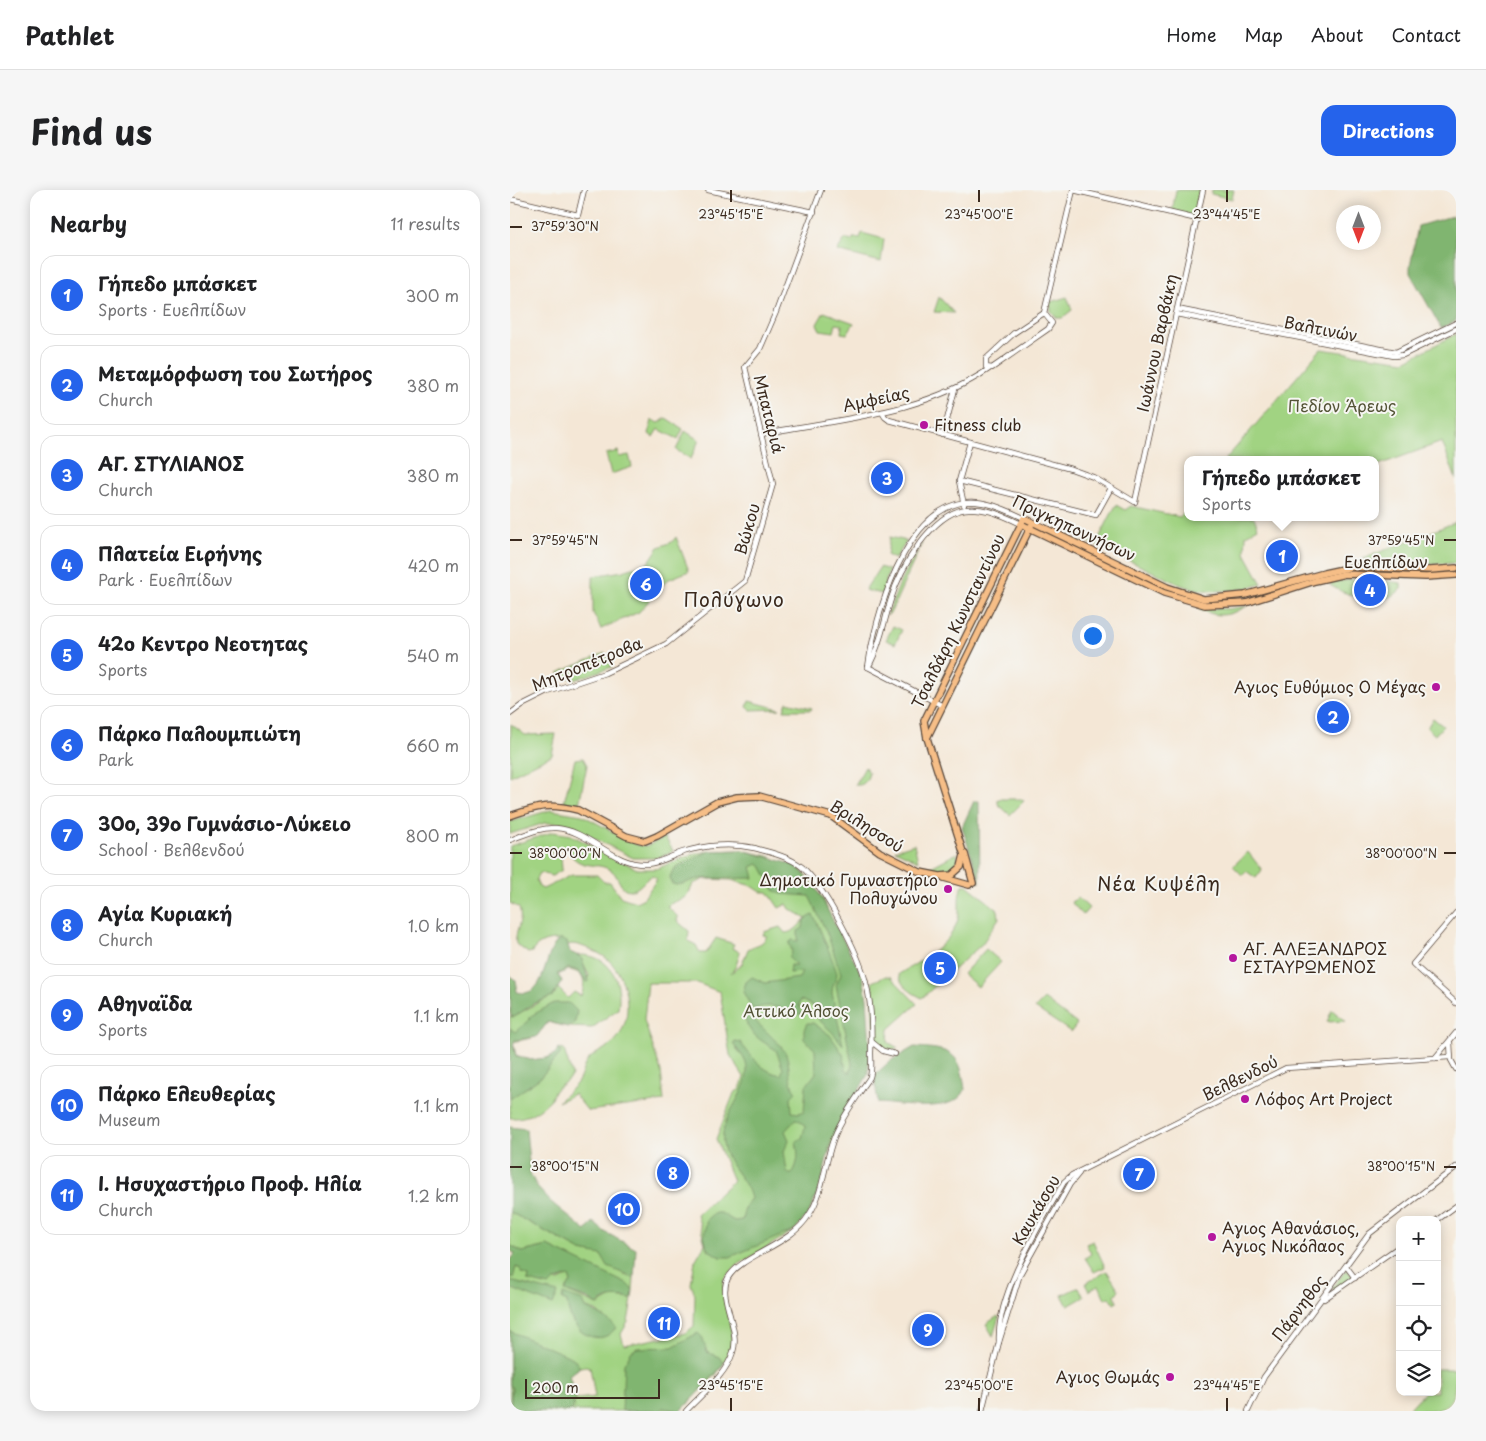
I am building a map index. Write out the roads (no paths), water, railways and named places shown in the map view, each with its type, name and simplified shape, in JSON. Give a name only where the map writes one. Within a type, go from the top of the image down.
[{"type":"main road","name":"Πριγκηποννήσων","points":[[1023,521],[1180,592],[1204,599],[1229,602]]},
{"type":"main road","name":"Τσαλδάρη Κωνσταντίνου","points":[[958,871],[964,860],[962,847],[924,724],[1023,521]]},
{"type":"main road","name":"Τσαλδάρη Κωνσταντίνου","points":[[927,738],[1031,525]]},
{"type":"main road","name":"Ευελπίδων","points":[[1229,602],[1352,567],[1430,570],[1456,568]]},
{"type":"main road","name":"Ευελπίδων","points":[[1229,602],[1246,603],[1315,581],[1345,574],[1426,577],[1456,575]]},
{"type":"main road","name":"Βριλησσού","points":[[510,816],[544,805],[569,808],[578,810],[626,836],[645,841],[658,836],[717,802],[738,797],[759,796],[831,816],[880,852],[920,872],[940,876],[952,875],[958,871]]},
{"type":"main road","points":[[940,876],[971,884],[962,847]]},
{"type":"street","points":[[510,199],[578,215],[584,190]]},
{"type":"street","points":[[708,190],[814,212]]},
{"type":"street","name":"Μπαταριά","points":[[773,484],[745,367],[756,352],[776,312],[821,190]]},
{"type":"street","points":[[989,369],[984,365],[986,359],[1014,334],[1044,313],[1073,190],[1196,219]]},
{"type":"street","name":"Ιωάννου Βαρβάκη","points":[[1111,488],[1135,502],[1203,190]]},
{"type":"street","name":"Βαλτινών","points":[[1177,311],[1396,352],[1456,323]]},
{"type":"street","name":"Βαλτινών","points":[[1177,311],[1394,356],[1403,355],[1456,329]]},
{"type":"street","name":"Αμφείας","points":[[761,434],[882,412],[955,390],[1008,358],[1048,329],[1052,322],[1044,313]]},
{"type":"street","points":[[943,435],[955,390]]},
{"type":"street","points":[[882,412],[889,420],[1071,469],[1093,477],[1111,488],[1096,515],[959,482]]},
{"type":"street","points":[[964,509],[959,482],[970,442]]},
{"type":"street","name":"Βώκου","points":[[745,581],[773,484]]},
{"type":"street","name":"Πριγκηποννήσων","points":[[868,668],[870,650],[890,581],[902,557],[936,514],[963,502],[987,504],[1023,521]]},
{"type":"street","name":"Πριγκηποννήσων","points":[[868,668],[877,651],[896,583],[913,553],[940,520],[964,509],[988,511],[1023,521]]},
{"type":"street","name":"Μητροπέτροβα","points":[[510,714],[522,705],[548,692],[600,675],[666,644],[745,581]]},
{"type":"street","points":[[868,668],[943,706]]},
{"type":"street","points":[[510,840],[542,829],[557,828],[579,835],[622,858],[644,864],[659,862],[696,849],[745,846],[788,859],[809,874],[831,907],[866,980],[872,1042],[870,1076],[833,1141],[823,1183],[807,1218],[789,1236],[743,1264],[728,1277],[725,1293],[735,1338],[733,1354],[724,1370],[686,1411]]},
{"type":"street","points":[[1456,913],[1413,964],[1456,1003]]},
{"type":"street","points":[[1435,1058],[1456,1033]]},
{"type":"street","points":[[1450,1040],[1450,1057],[1456,1069]]},
{"type":"street","points":[[872,1042],[883,1051],[895,1054]]},
{"type":"street","name":"Βελβενδού","points":[[1084,1169],[1286,1068],[1450,1057]]},
{"type":"street","name":"Πάρνηθος","points":[[1248,1411],[1264,1377],[1369,1234],[1456,1167]]},
{"type":"street","name":"Καυκάσου","points":[[982,1411],[1000,1342],[1024,1267],[1070,1184],[1084,1169]]},
{"type":"street","points":[[1441,1217],[1456,1206]]},
{"type":"street","points":[[1321,1301],[1396,1249]]},
{"type":"street","points":[[1346,1266],[1355,1278]]},
{"type":"place","name":"Fitness club","points":[[924,425]]},
{"type":"place","name":"ΑΓ. ΣΤΥΛΙΑΝΟΣ","points":[[887,478]]},
{"type":"place","name":"Γήπεδο μπάσκετ","points":[[1282,556]]},
{"type":"place","name":"Πάρκο Παλουμπιώτη","points":[[646,584]]},
{"type":"place","name":"Πλατεία Ειρήνης","points":[[1370,590]]},
{"type":"place","name":"Αγιος Ευθύμιος Ο Μέγας","points":[[1436,687]]},
{"type":"place","name":"Μεταμόρφωση του Σωτήρος","points":[[1333,717]]},
{"type":"place","name":"Δημοτικό Γυμναστήριο Πολυγώνου","points":[[948,889]]},
{"type":"place","name":"ΑΓ. ΑΛΕΞΑΝΔΡΟΣ ΕΣΤΑΥΡΩΜΕΝΟΣ","points":[[1233,958]]},
{"type":"place","name":"42ο Κεντρο Νεοτητας","points":[[940,968]]},
{"type":"place","name":"Λόφος Art Project","points":[[1245,1099]]},
{"type":"place","name":"Αγία Κυριακή","points":[[673,1173]]},
{"type":"place","name":"30ο, 39ο Γυμνάσιο-Λύκειο","points":[[1139,1174]]},
{"type":"place","name":"Πάρκο Ελευθερίας","points":[[624,1209]]},
{"type":"place","name":"Αγιος Αθανάσιος, Αγιος Νικόλαος","points":[[1212,1237]]},
{"type":"place","name":"Ι. Ησυχαστήριο Προφ. Ηλία","points":[[664,1323]]},
{"type":"place","name":"Αθηναϊδα","points":[[928,1330]]},
{"type":"place","name":"Αγιος Θωμάς","points":[[1170,1377]]},
{"type":"district","name":"Πολύγωνο","points":[[734,600]]},
{"type":"district","name":"Νέα Κυψέλη","points":[[1159,884]]},
{"type":"park label","name":"Πεδίον Άρεως","points":[[1342,406]]},
{"type":"park label","name":"Αττικό Άλσος","points":[[796,1011]]}]
